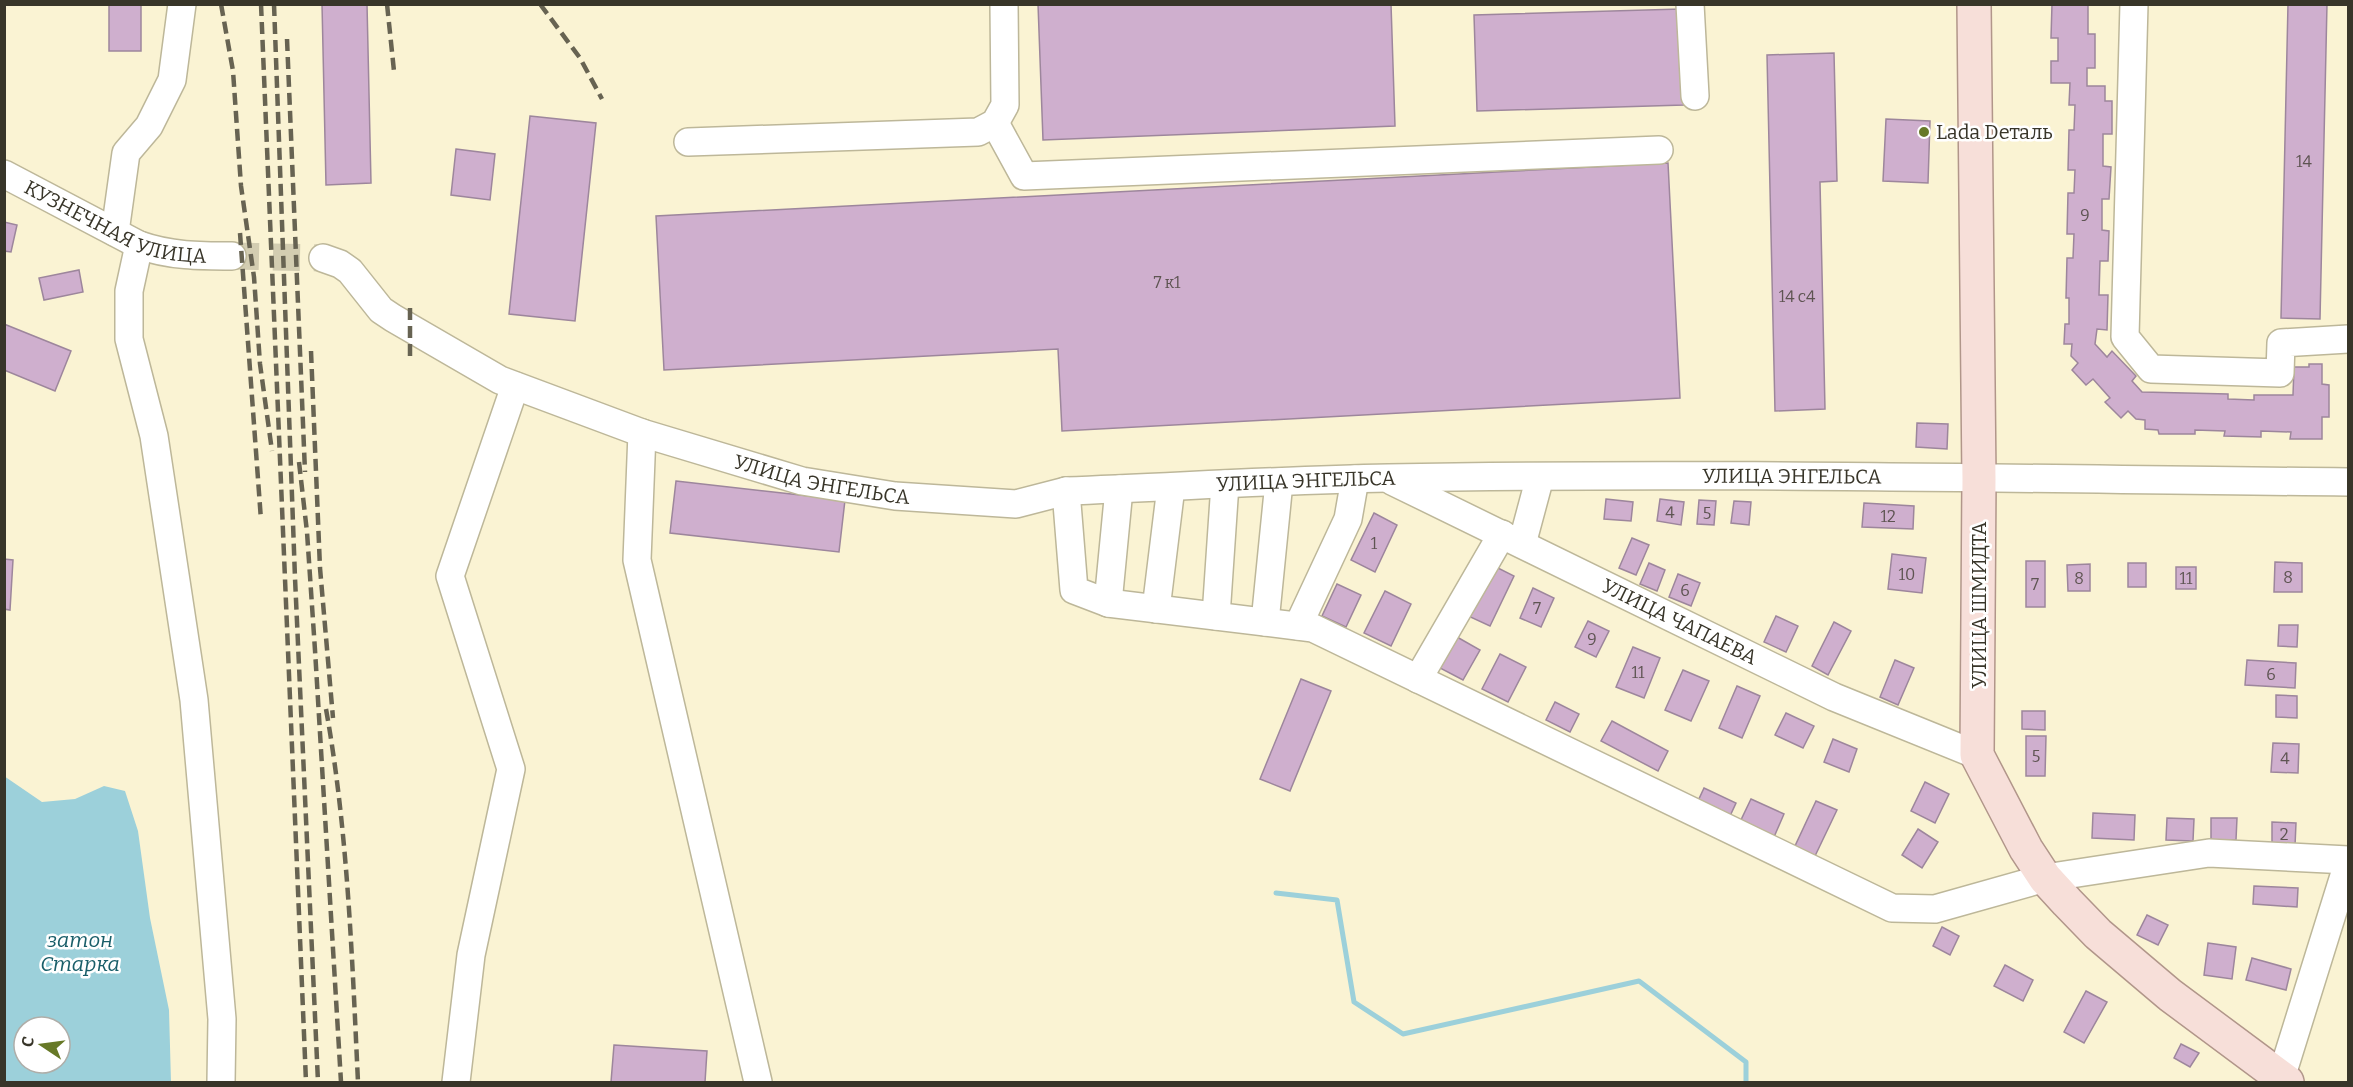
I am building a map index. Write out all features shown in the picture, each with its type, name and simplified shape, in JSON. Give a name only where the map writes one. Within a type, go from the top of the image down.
[{"type":"main road","name":"УЛИЦА ШМИДТА","points":[[1974,4],[1979,479],[1977,755],[2026,849],[2045,878],[2098,934],[2170,994],[2284,1080]]},
{"type":"street","points":[[115,232],[126,153],[149,126],[172,80],[182,4]]},
{"type":"street","points":[[687,142],[978,132],[995,123],[1005,105],[1004,4]]},
{"type":"street","points":[[1690,4],[1695,96]]},
{"type":"street","points":[[2134,4],[2125,337],[2151,369],[2280,373],[2281,343],[2349,339]]},
{"type":"street","points":[[995,123],[1024,176],[1659,150]]},
{"type":"street","name":"КУЗНЕЧНАЯ УЛИЦА","points":[[4,174],[139,245],[174,255],[232,256]]},
{"type":"street","points":[[139,245],[129,291],[129,339],[154,436],[194,700],[222,1019],[221,1083]]},
{"type":"street","name":"УЛИЦА ЭНГЕЛЬСА","points":[[323,258],[340,264],[350,271],[381,310],[393,318],[515,386],[642,433],[802,481],[895,496],[1016,504],[1066,491],[1386,478],[1854,476],[2349,482]]},
{"type":"street","points":[[456,1083],[471,955],[511,769],[450,576],[515,386]]},
{"type":"street","points":[[642,433],[637,560],[758,1083]]},
{"type":"street","points":[[1418,679],[1512,539],[1540,477]]},
{"type":"street","name":"УЛИЦА ЧАПАЕВА","points":[[1386,478],[1834,697],[1977,755]]},
{"type":"street","points":[[1298,626],[1348,519],[1355,479]]},
{"type":"street","points":[[1265,622],[1279,482]]},
{"type":"street","points":[[1216,616],[1225,484]]},
{"type":"street","points":[[1156,609],[1171,487]]},
{"type":"street","points":[[1108,603],[1119,489]]},
{"type":"street","points":[[1066,491],[1074,590],[1108,603],[1313,628],[1892,908],[1935,909],[2045,878],[2209,854],[2347,871],[2284,1080]]},
{"type":"water","name":"затон Старка","points":[[4,776],[42,802],[75,799],[104,786],[125,791],[138,831],[150,918],[169,1010],[171,1082],[5,1082]]},
{"type":"building","points":[[109,4],[141,4],[141,51],[109,51]]},
{"type":"building","points":[[322,4],[367,4],[371,183],[326,185]]},
{"type":"building","points":[[1038,4],[1391,4],[1395,126],[1043,140]]},
{"type":"building","points":[[2052,4],[2088,4],[2088,34],[2095,34],[2095,68],[2087,68],[2087,86],[2105,86],[2105,101],[2112,101],[2112,134],[2103,134],[2103,166],[2111,167],[2109,199],[2102,199],[2102,230],[2109,231],[2108,261],[2100,261],[2099,295],[2108,295],[2107,330],[2097,329],[2095,344],[2107,357],[2112,351],[2136,376],[2132,381],[2142,392],[2228,394],[2228,399],[2254,400],[2254,395],[2293,395],[2294,367],[2322,364],[2322,384],[2329,385],[2329,417],[2322,417],[2322,439],[2290,439],[2291,432],[2261,431],[2261,437],[2224,436],[2225,431],[2195,430],[2195,434],[2159,434],[2158,430],[2145,429],[2145,420],[2136,419],[2128,411],[2121,418],[2105,402],[2110,398],[2093,379],[2086,385],[2072,370],[2078,363],[2071,356],[2072,344],[2064,344],[2065,324],[2069,324],[2069,298],[2066,298],[2067,258],[2073,258],[2074,234],[2067,234],[2068,193],[2074,193],[2075,170],[2068,170],[2069,130],[2074,130],[2075,105],[2069,105],[2070,83],[2051,83],[2051,61],[2058,61],[2058,38],[2051,38]]},
{"type":"building","points":[[2288,4],[2327,4],[2320,319],[2281,318]]},
{"type":"building","points":[[1681,9],[1684,105],[1477,111],[1474,15]]},
{"type":"building","points":[[1834,53],[1837,181],[1820,182],[1825,409],[1775,411],[1767,55]]},
{"type":"building","points":[[530,116],[596,123],[575,321],[509,314]]},
{"type":"building","points":[[1886,119],[1930,121],[1928,183],[1883,181]]},
{"type":"building","points":[[456,149],[495,154],[490,200],[451,195]]},
{"type":"building","points":[[1668,163],[1680,398],[1062,431],[1058,349],[664,370],[656,216]]},
{"type":"building","points":[[4,222],[17,225],[11,252],[4,251]]},
{"type":"building","points":[[79,270],[83,292],[44,300],[39,278]]},
{"type":"building","points":[[4,324],[71,351],[55,391],[4,370]]},
{"type":"building","points":[[1917,423],[1948,424],[1947,449],[1916,447]]},
{"type":"building","points":[[676,481],[845,500],[839,552],[670,533]]},
{"type":"building","points":[[1606,499],[1633,502],[1631,521],[1604,519]]},
{"type":"building","points":[[1660,499],[1684,502],[1681,525],[1657,521]]},
{"type":"building","points":[[1699,500],[1716,501],[1714,525],[1697,524]]},
{"type":"building","points":[[1734,501],[1751,502],[1749,525],[1731,523]]},
{"type":"building","points":[[1864,503],[1914,506],[1913,529],[1862,527]]},
{"type":"building","points":[[1374,513],[1397,525],[1375,572],[1351,560]]},
{"type":"building","points":[[1632,538],[1649,545],[1636,575],[1619,568]]},
{"type":"building","points":[[1892,554],[1926,558],[1922,593],[1888,589]]},
{"type":"building","points":[[4,559],[13,560],[10,610],[4,609]]},
{"type":"building","points":[[2026,561],[2045,561],[2045,607],[2026,607]]},
{"type":"building","points":[[2275,562],[2302,563],[2302,592],[2274,592]]},
{"type":"building","points":[[1649,563],[1665,570],[1657,591],[1640,584]]},
{"type":"building","points":[[2128,563],[2146,563],[2146,587],[2128,587]]},
{"type":"building","points":[[1490,564],[1514,576],[1490,626],[1466,615]]},
{"type":"building","points":[[2090,564],[2090,591],[2068,591],[2067,565]]},
{"type":"building","points":[[2176,567],[2196,567],[2196,589],[2176,589]]},
{"type":"building","points":[[1678,574],[1700,583],[1691,606],[1669,597]]},
{"type":"building","points":[[1337,584],[1361,595],[1346,627],[1322,616]]},
{"type":"building","points":[[1533,588],[1554,598],[1541,627],[1520,618]]},
{"type":"building","points":[[1385,591],[1411,604],[1391,646],[1364,633]]},
{"type":"building","points":[[1776,616],[1798,626],[1786,652],[1764,642]]},
{"type":"building","points":[[1588,621],[1609,631],[1596,657],[1575,647]]},
{"type":"building","points":[[1834,622],[1851,631],[1828,675],[1812,666]]},
{"type":"building","points":[[2279,625],[2298,625],[2297,647],[2278,646]]},
{"type":"building","points":[[1457,637],[1480,650],[1463,680],[1440,668]]},
{"type":"building","points":[[1633,647],[1660,658],[1644,698],[1616,687]]},
{"type":"building","points":[[1500,654],[1526,667],[1508,702],[1482,689]]},
{"type":"building","points":[[1895,660],[1914,668],[1898,705],[1880,697]]},
{"type":"building","points":[[2247,660],[2296,663],[2295,688],[2245,685]]},
{"type":"building","points":[[1683,670],[1709,681],[1691,721],[1665,710]]},
{"type":"building","points":[[1301,679],[1331,691],[1290,791],[1260,779]]},
{"type":"building","points":[[1737,686],[1760,696],[1742,738],[1719,728]]},
{"type":"building","points":[[2276,695],[2297,696],[2297,718],[2276,717]]},
{"type":"building","points":[[1555,702],[1579,714],[1570,732],[1546,720]]},
{"type":"building","points":[[2022,711],[2045,711],[2045,730],[2022,729]]},
{"type":"building","points":[[1786,713],[1814,726],[1803,748],[1775,735]]},
{"type":"building","points":[[1612,721],[1668,751],[1658,771],[1601,741]]},
{"type":"building","points":[[2026,736],[2046,736],[2045,776],[2026,776]]},
{"type":"building","points":[[1833,739],[1857,749],[1849,772],[1824,762]]},
{"type":"building","points":[[2273,743],[2299,744],[2298,773],[2271,772]]},
{"type":"building","points":[[1925,782],[1949,794],[1935,823],[1911,811]]},
{"type":"building","points":[[1704,788],[1736,803],[1730,816],[1698,801]]},
{"type":"building","points":[[1751,799],[1784,814],[1774,837],[1740,822]]},
{"type":"building","points":[[1816,801],[1837,810],[1815,856],[1795,846]]},
{"type":"building","points":[[2093,813],[2135,815],[2134,840],[2092,838]]},
{"type":"building","points":[[2167,818],[2194,819],[2193,841],[2166,840]]},
{"type":"building","points":[[2211,818],[2237,818],[2236,840],[2211,840]]},
{"type":"building","points":[[2272,822],[2296,823],[2295,846],[2272,846]]},
{"type":"building","points":[[1918,829],[1938,842],[1922,868],[1902,855]]},
{"type":"building","points":[[2254,886],[2298,888],[2297,907],[2253,904]]},
{"type":"building","points":[[2147,915],[2168,925],[2158,945],[2137,935]]},
{"type":"building","points":[[1942,927],[1959,936],[1950,955],[1933,946]]},
{"type":"building","points":[[2208,943],[2236,947],[2232,979],[2204,975]]},
{"type":"building","points":[[2252,958],[2291,969],[2286,990],[2246,980]]},
{"type":"building","points":[[2005,965],[2033,980],[2023,1001],[1994,986]]},
{"type":"building","points":[[2086,991],[2107,1002],[2084,1043],[2064,1032]]},
{"type":"building","points":[[2181,1044],[2199,1053],[2190,1067],[2174,1058]]},
{"type":"building","points":[[614,1045],[707,1051],[705,1082],[611,1082]]},
{"type":"waterway","points":[[1276,893],[1337,900],[1354,1002],[1403,1034],[1639,981],[1746,1062],[1746,1082]]},
{"type":"tunnel","points":[[232,256],[323,258]]},
{"type":"railway","points":[[221,4],[233,71],[241,186],[254,277],[260,364],[272,451]]},
{"type":"railway","points":[[261,4],[306,1082]]},
{"type":"railway","points":[[274,4],[295,578],[318,1082]]},
{"type":"railway","points":[[387,4],[394,71]]},
{"type":"railway","points":[[540,4],[580,58],[602,99]]},
{"type":"railway","points":[[287,39],[305,472]]},
{"type":"railway","points":[[240,233],[261,520]]},
{"type":"railway","points":[[410,307],[410,356]]},
{"type":"railway","points":[[311,351],[320,568],[333,718]]},
{"type":"railway","points":[[299,462],[307,532],[315,650],[341,1082]]},
{"type":"railway","points":[[326,709],[344,848],[358,1082]]},
{"type":"place","name":"Lada Dеталь","points":[[1924,132]]}]
